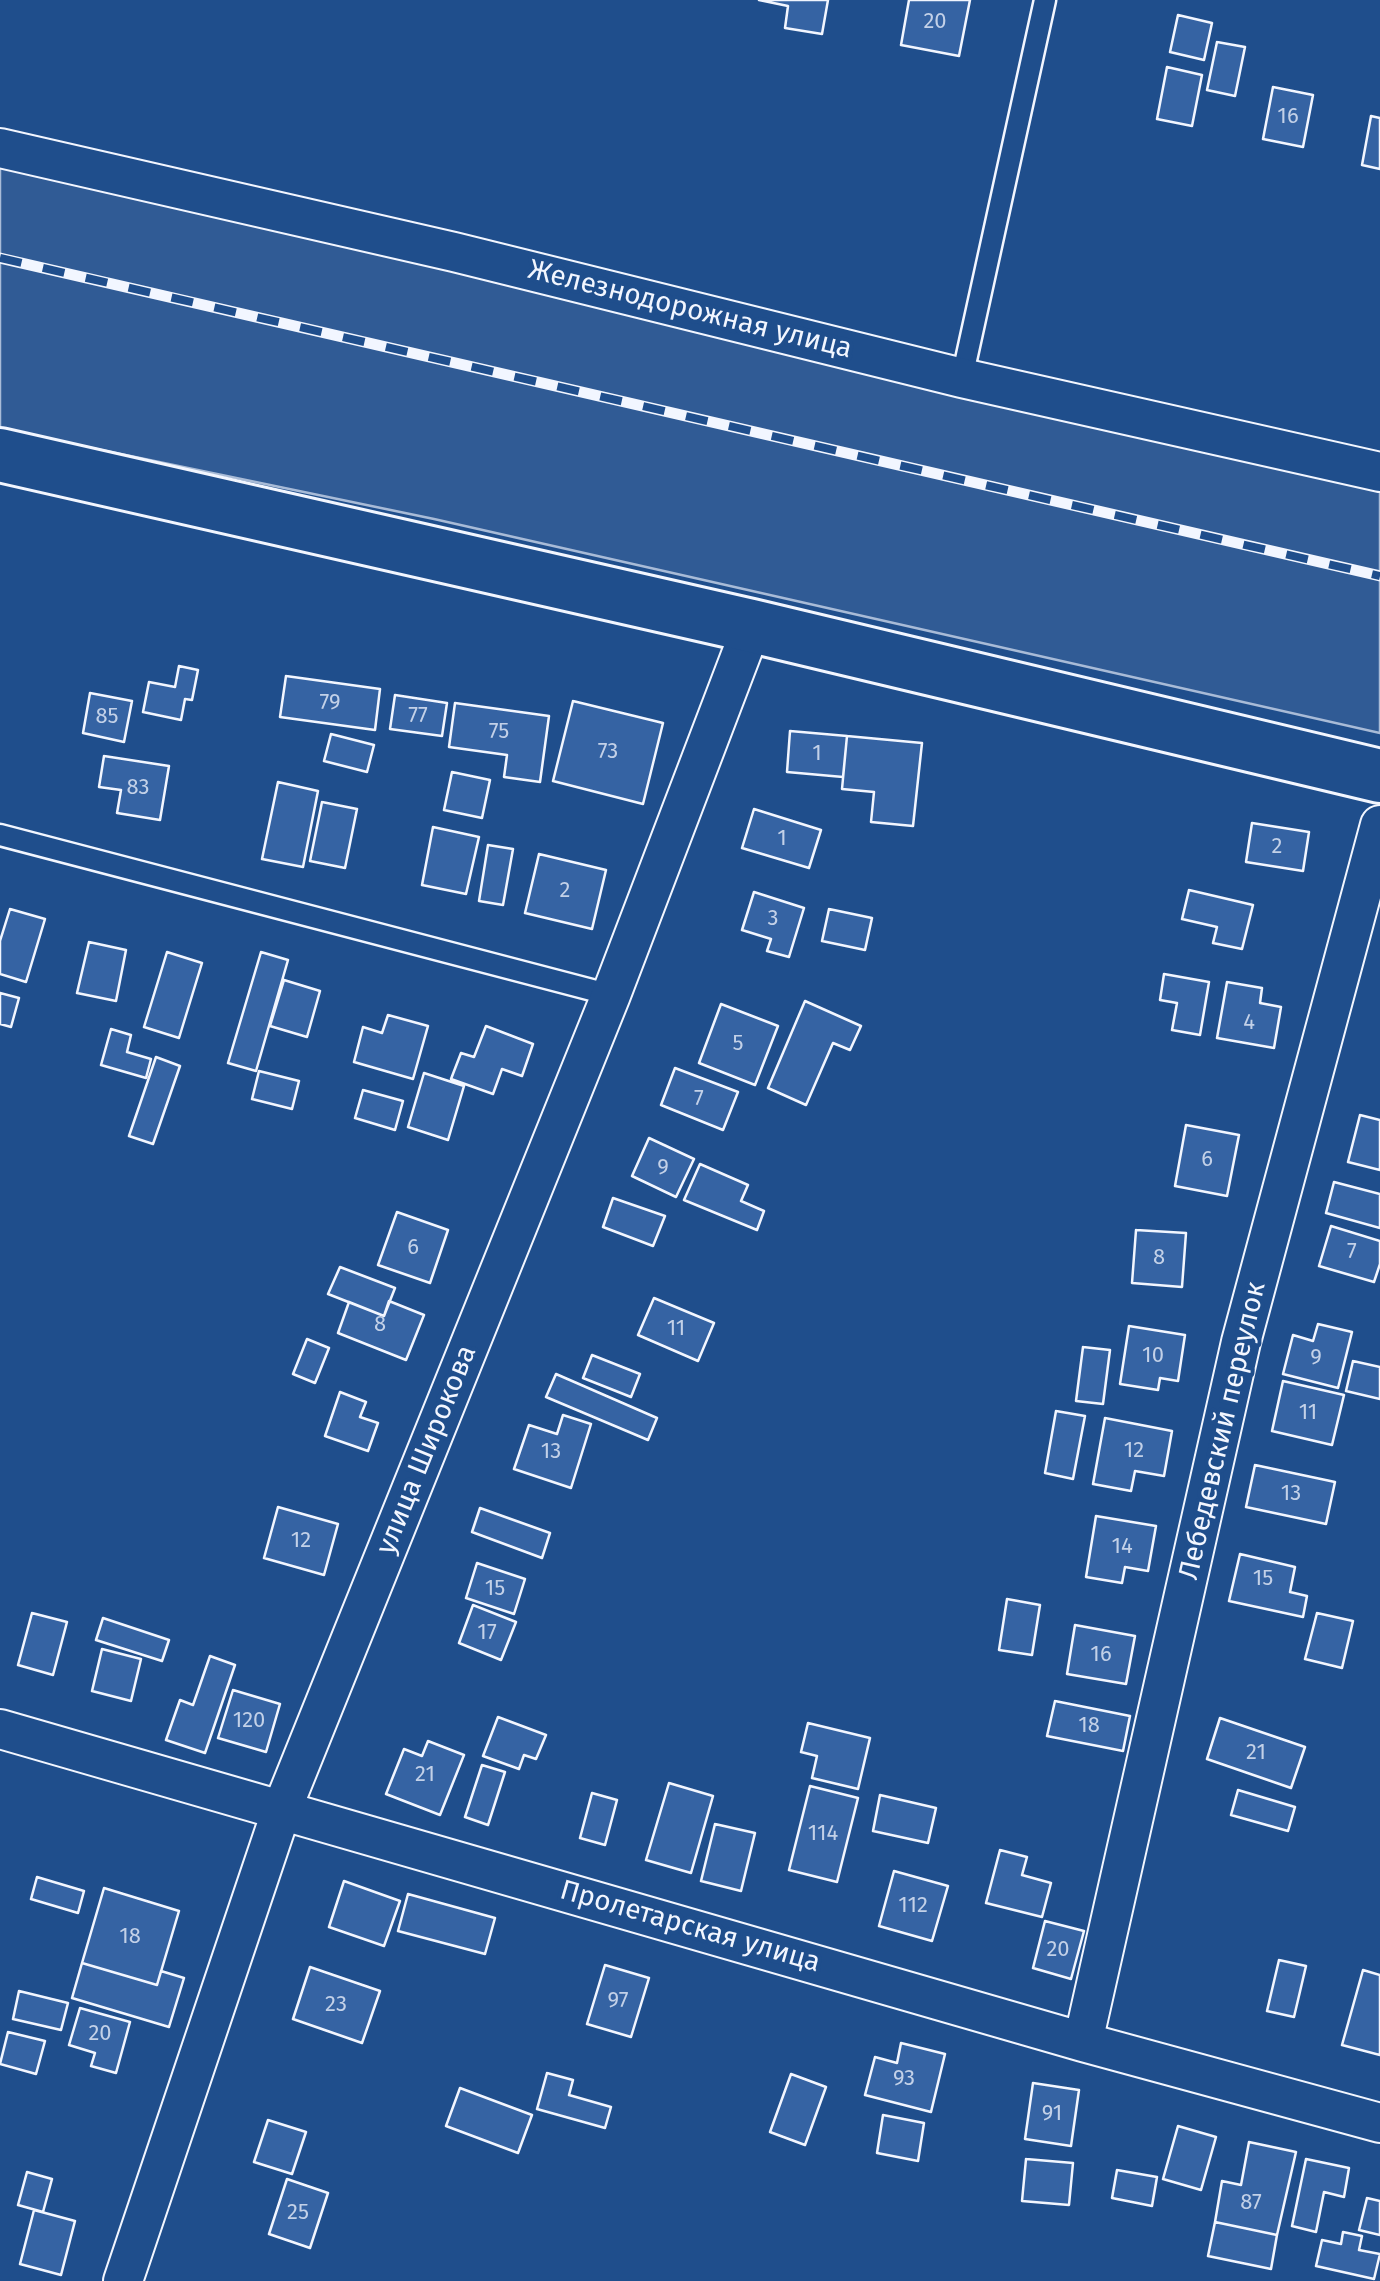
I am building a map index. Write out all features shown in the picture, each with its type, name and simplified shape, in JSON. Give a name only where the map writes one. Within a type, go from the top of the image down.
[{"type":"main road","points":[[0,455],[752,626],[1380,776]]},
{"type":"street","name":"Железнодорожная улица","points":[[0,148],[454,252],[962,378],[1380,472]]},
{"type":"street","name":"улица Широкова","points":[[123,2281],[282,1809],[611,995],[752,626]]},
{"type":"street","name":"Лебедевский переулок","points":[[1083,2042],[1241,1342],[1380,825]]},
{"type":"street","name":"Пролетарская улица","points":[[0,1729],[1083,2042],[1380,2123]]},
{"type":"lane","points":[[962,378],[1045,0]]},
{"type":"lane","points":[[0,835],[611,995]]},
{"type":"shaded area","points":[[0,148],[1380,472],[1380,733],[434,519],[0,429]]},
{"type":"building","points":[[759,0],[828,0],[822,34],[785,28],[788,6]]},
{"type":"building","points":[[909,0],[970,0],[959,56],[901,45]]},
{"type":"building","points":[[1178,15],[1212,23],[1204,60],[1170,52]]},
{"type":"building","points":[[1217,42],[1245,47],[1235,96],[1207,90]]},
{"type":"building","points":[[1167,67],[1202,75],[1192,126],[1157,119]]},
{"type":"building","points":[[1273,87],[1313,95],[1303,147],[1263,139]]},
{"type":"building","points":[[1371,116],[1380,118],[1380,169],[1362,165]]},
{"type":"building","points":[[179,666],[198,670],[192,700],[185,699],[181,720],[143,712],[149,682],[175,687]]},
{"type":"building","points":[[286,676],[380,689],[375,730],[280,717]]},
{"type":"building","points":[[90,693],[132,701],[124,742],[83,733]]},
{"type":"building","points":[[395,695],[447,703],[442,736],[390,729]]},
{"type":"building","points":[[573,701],[663,723],[643,804],[553,781]]},
{"type":"building","points":[[455,703],[549,716],[540,782],[504,777],[507,755],[449,747]]},
{"type":"building","points":[[790,731],[847,736],[843,777],[787,772]]},
{"type":"building","points":[[331,734],[374,745],[367,772],[324,761]]},
{"type":"building","points":[[847,736],[922,743],[913,826],[871,822],[874,792],[842,789]]},
{"type":"building","points":[[104,756],[169,766],[160,820],[117,813],[121,790],[99,787]]},
{"type":"building","points":[[452,772],[490,780],[482,818],[444,810]]},
{"type":"building","points":[[278,782],[318,791],[303,867],[262,859]]},
{"type":"building","points":[[322,802],[357,809],[345,868],[310,861]]},
{"type":"building","points":[[754,809],[821,830],[809,868],[742,848]]},
{"type":"building","points":[[1252,823],[1309,832],[1303,871],[1246,862]]},
{"type":"building","points":[[433,827],[479,837],[466,894],[422,885]]},
{"type":"building","points":[[488,845],[513,849],[503,905],[479,901]]},
{"type":"building","points":[[539,854],[606,870],[592,929],[525,913]]},
{"type":"building","points":[[1189,890],[1253,905],[1242,949],[1213,943],[1217,927],[1182,919]]},
{"type":"building","points":[[754,892],[804,908],[789,957],[767,951],[771,939],[742,930]]},
{"type":"building","points":[[10,909],[45,919],[26,982],[0,974],[0,941]]},
{"type":"building","points":[[829,909],[872,918],[865,950],[822,941]]},
{"type":"building","points":[[89,942],[126,950],[116,1001],[77,993]]},
{"type":"building","points":[[167,952],[202,963],[179,1038],[144,1027]]},
{"type":"building","points":[[261,952],[288,960],[256,1071],[228,1063]]},
{"type":"building","points":[[1164,974],[1209,982],[1200,1035],[1172,1030],[1177,1003],[1160,1000]]},
{"type":"building","points":[[284,980],[320,991],[307,1037],[270,1026]]},
{"type":"building","points":[[1227,982],[1262,988],[1260,1003],[1281,1007],[1274,1048],[1217,1038]]},
{"type":"building","points":[[0,993],[19,998],[11,1027],[0,1024]]},
{"type":"building","points":[[805,1001],[861,1026],[850,1050],[833,1043],[806,1105],[768,1088]]},
{"type":"building","points":[[721,1004],[778,1026],[755,1085],[699,1063]]},
{"type":"building","points":[[388,1015],[428,1026],[413,1079],[354,1062],[363,1027],[382,1033]]},
{"type":"building","points":[[486,1026],[533,1044],[522,1076],[502,1069],[493,1094],[451,1079],[461,1053],[474,1057]]},
{"type":"building","points":[[111,1029],[131,1035],[127,1052],[151,1059],[146,1078],[101,1065]]},
{"type":"building","points":[[156,1057],[180,1066],[153,1144],[129,1136]]},
{"type":"building","points":[[675,1068],[738,1092],[723,1130],[661,1105]]},
{"type":"building","points":[[259,1071],[299,1081],[292,1109],[252,1099]]},
{"type":"building","points":[[424,1073],[464,1086],[448,1140],[408,1127]]},
{"type":"building","points":[[363,1090],[403,1101],[395,1130],[355,1118]]},
{"type":"building","points":[[1360,1115],[1380,1120],[1380,1170],[1348,1162]]},
{"type":"building","points":[[1186,1125],[1239,1135],[1227,1196],[1175,1186]]},
{"type":"building","points":[[649,1138],[694,1159],[676,1197],[632,1176]]},
{"type":"building","points":[[700,1164],[748,1185],[741,1201],[764,1211],[757,1230],[684,1200]]},
{"type":"building","points":[[1334,1182],[1380,1194],[1380,1228],[1326,1213]]},
{"type":"building","points":[[613,1198],[665,1216],[653,1246],[603,1227]]},
{"type":"building","points":[[397,1212],[448,1230],[430,1283],[378,1265]]},
{"type":"building","points":[[1331,1226],[1380,1241],[1380,1264],[1374,1282],[1319,1266]]},
{"type":"building","points":[[1136,1230],[1186,1233],[1182,1287],[1132,1283]]},
{"type":"building","points":[[340,1267],[395,1288],[384,1316],[328,1294]]},
{"type":"building","points":[[654,1298],[714,1323],[698,1361],[638,1335]]},
{"type":"building","points":[[389,1301],[424,1315],[406,1360],[338,1333],[349,1302],[384,1316]]},
{"type":"building","points":[[1318,1324],[1352,1332],[1338,1388],[1283,1374],[1293,1335],[1313,1341]]},
{"type":"building","points":[[1129,1326],[1185,1335],[1178,1381],[1160,1378],[1158,1390],[1120,1384]]},
{"type":"building","points":[[307,1339],[329,1348],[315,1383],[293,1374]]},
{"type":"building","points":[[1083,1347],[1110,1350],[1103,1404],[1076,1401]]},
{"type":"building","points":[[592,1355],[640,1374],[631,1397],[583,1378]]},
{"type":"building","points":[[1353,1361],[1380,1367],[1380,1399],[1346,1391]]},
{"type":"building","points":[[556,1374],[657,1418],[648,1440],[546,1397]]},
{"type":"building","points":[[1283,1381],[1344,1395],[1332,1445],[1272,1431]]},
{"type":"building","points":[[340,1392],[366,1402],[360,1417],[378,1423],[368,1451],[325,1436]]},
{"type":"building","points":[[1056,1411],[1085,1416],[1073,1479],[1045,1473]]},
{"type":"building","points":[[563,1415],[591,1424],[571,1488],[514,1469],[529,1425],[557,1434]]},
{"type":"building","points":[[1105,1418],[1172,1431],[1164,1476],[1135,1471],[1131,1491],[1093,1484]]},
{"type":"building","points":[[1255,1465],[1335,1482],[1326,1524],[1246,1507]]},
{"type":"building","points":[[278,1507],[338,1524],[324,1575],[264,1558]]},
{"type":"building","points":[[480,1508],[550,1533],[542,1558],[472,1532]]},
{"type":"building","points":[[1096,1516],[1156,1526],[1148,1571],[1125,1567],[1122,1583],[1086,1577]]},
{"type":"building","points":[[1240,1554],[1295,1567],[1290,1592],[1307,1596],[1303,1617],[1229,1601]]},
{"type":"building","points":[[477,1563],[525,1579],[514,1614],[466,1598]]},
{"type":"building","points":[[1007,1599],[1040,1605],[1032,1655],[999,1650]]},
{"type":"building","points":[[473,1605],[516,1622],[501,1660],[459,1643]]},
{"type":"building","points":[[32,1613],[67,1622],[53,1675],[18,1665]]},
{"type":"building","points":[[1317,1613],[1353,1621],[1342,1668],[1305,1659]]},
{"type":"building","points":[[103,1618],[169,1640],[162,1661],[96,1640]]},
{"type":"building","points":[[1075,1625],[1135,1636],[1126,1684],[1067,1674]]},
{"type":"building","points":[[102,1649],[141,1659],[131,1701],[92,1691]]},
{"type":"building","points":[[210,1656],[235,1665],[205,1753],[166,1740],[180,1700],[193,1705]]},
{"type":"building","points":[[233,1690],[280,1704],[266,1752],[218,1738]]},
{"type":"building","points":[[1055,1701],[1130,1716],[1123,1751],[1047,1736]]},
{"type":"building","points":[[498,1717],[546,1735],[536,1759],[524,1755],[519,1769],[483,1756]]},
{"type":"building","points":[[1220,1718],[1305,1747],[1291,1788],[1207,1759]]},
{"type":"building","points":[[808,1723],[870,1738],[858,1789],[812,1778],[817,1756],[801,1752]]},
{"type":"building","points":[[428,1741],[464,1755],[440,1815],[386,1794],[404,1749],[422,1756]]},
{"type":"building","points":[[482,1765],[505,1772],[488,1825],[465,1817]]},
{"type":"building","points":[[669,1783],[713,1796],[691,1873],[646,1860]]},
{"type":"building","points":[[810,1786],[858,1798],[837,1882],[789,1870]]},
{"type":"building","points":[[1238,1790],[1295,1807],[1288,1831],[1231,1815]]},
{"type":"building","points":[[592,1793],[617,1800],[605,1845],[580,1838]]},
{"type":"building","points":[[880,1795],[936,1808],[928,1843],[873,1831]]},
{"type":"building","points":[[715,1824],[755,1833],[741,1891],[701,1881]]},
{"type":"building","points":[[1000,1850],[1027,1857],[1022,1875],[1051,1883],[1042,1917],[986,1903]]},
{"type":"building","points":[[894,1871],[948,1886],[932,1941],[879,1926]]},
{"type":"building","points":[[37,1877],[84,1891],[78,1913],[31,1899]]},
{"type":"building","points":[[344,1881],[400,1901],[384,1946],[329,1927]]},
{"type":"building","points":[[104,1888],[179,1911],[157,1985],[82,1963]]},
{"type":"building","points":[[408,1894],[495,1918],[485,1954],[398,1931]]},
{"type":"building","points":[[1045,1921],[1084,1931],[1071,1979],[1033,1968]]},
{"type":"building","points":[[1279,1960],[1306,1966],[1294,2017],[1267,2011]]},
{"type":"building","points":[[82,1963],[157,1985],[161,1971],[184,1978],[169,2027],[72,1998]]},
{"type":"building","points":[[605,1965],[649,1978],[631,2037],[587,2024]]},
{"type":"building","points":[[310,1967],[380,1991],[362,2043],[293,2019]]},
{"type":"building","points":[[1363,1970],[1380,1975],[1380,2055],[1342,2045]]},
{"type":"building","points":[[19,1991],[68,2003],[61,2030],[13,2019]]},
{"type":"building","points":[[80,2008],[130,2022],[116,2073],[91,2066],[95,2053],[69,2045]]},
{"type":"building","points":[[8,2032],[45,2041],[36,2074],[0,2064]]},
{"type":"building","points":[[901,2043],[945,2054],[931,2112],[865,2095],[875,2057],[897,2063]]},
{"type":"building","points":[[547,2073],[573,2080],[569,2095],[611,2107],[605,2128],[537,2109]]},
{"type":"building","points":[[791,2074],[826,2087],[805,2145],[770,2132]]},
{"type":"building","points":[[1033,2083],[1079,2090],[1071,2146],[1025,2139]]},
{"type":"building","points":[[460,2088],[532,2115],[518,2153],[446,2126]]},
{"type":"building","points":[[883,2115],[924,2123],[918,2161],[877,2153]]},
{"type":"building","points":[[268,2120],[306,2132],[292,2174],[254,2162]]},
{"type":"building","points":[[1178,2126],[1216,2137],[1201,2190],[1163,2179]]},
{"type":"building","points":[[1249,2142],[1296,2152],[1277,2235],[1215,2222],[1222,2181],[1241,2185]]},
{"type":"building","points":[[1026,2159],[1073,2163],[1069,2205],[1022,2201]]},
{"type":"building","points":[[1306,2159],[1349,2168],[1344,2197],[1324,2192],[1316,2232],[1292,2226]]},
{"type":"building","points":[[1117,2170],[1157,2177],[1152,2206],[1112,2198]]},
{"type":"building","points":[[27,2172],[52,2179],[43,2212],[18,2205]]},
{"type":"building","points":[[287,2179],[328,2193],[310,2248],[269,2234]]},
{"type":"building","points":[[1367,2198],[1380,2201],[1380,2235],[1359,2230]]},
{"type":"building","points":[[34,2210],[75,2221],[61,2275],[20,2264]]},
{"type":"building","points":[[1215,2222],[1277,2235],[1271,2269],[1208,2256]]},
{"type":"building","points":[[1343,2232],[1362,2236],[1359,2250],[1380,2254],[1374,2279],[1316,2266],[1322,2240],[1341,2244]]},
{"type":"railway","points":[[0,258],[1380,576]]}]
